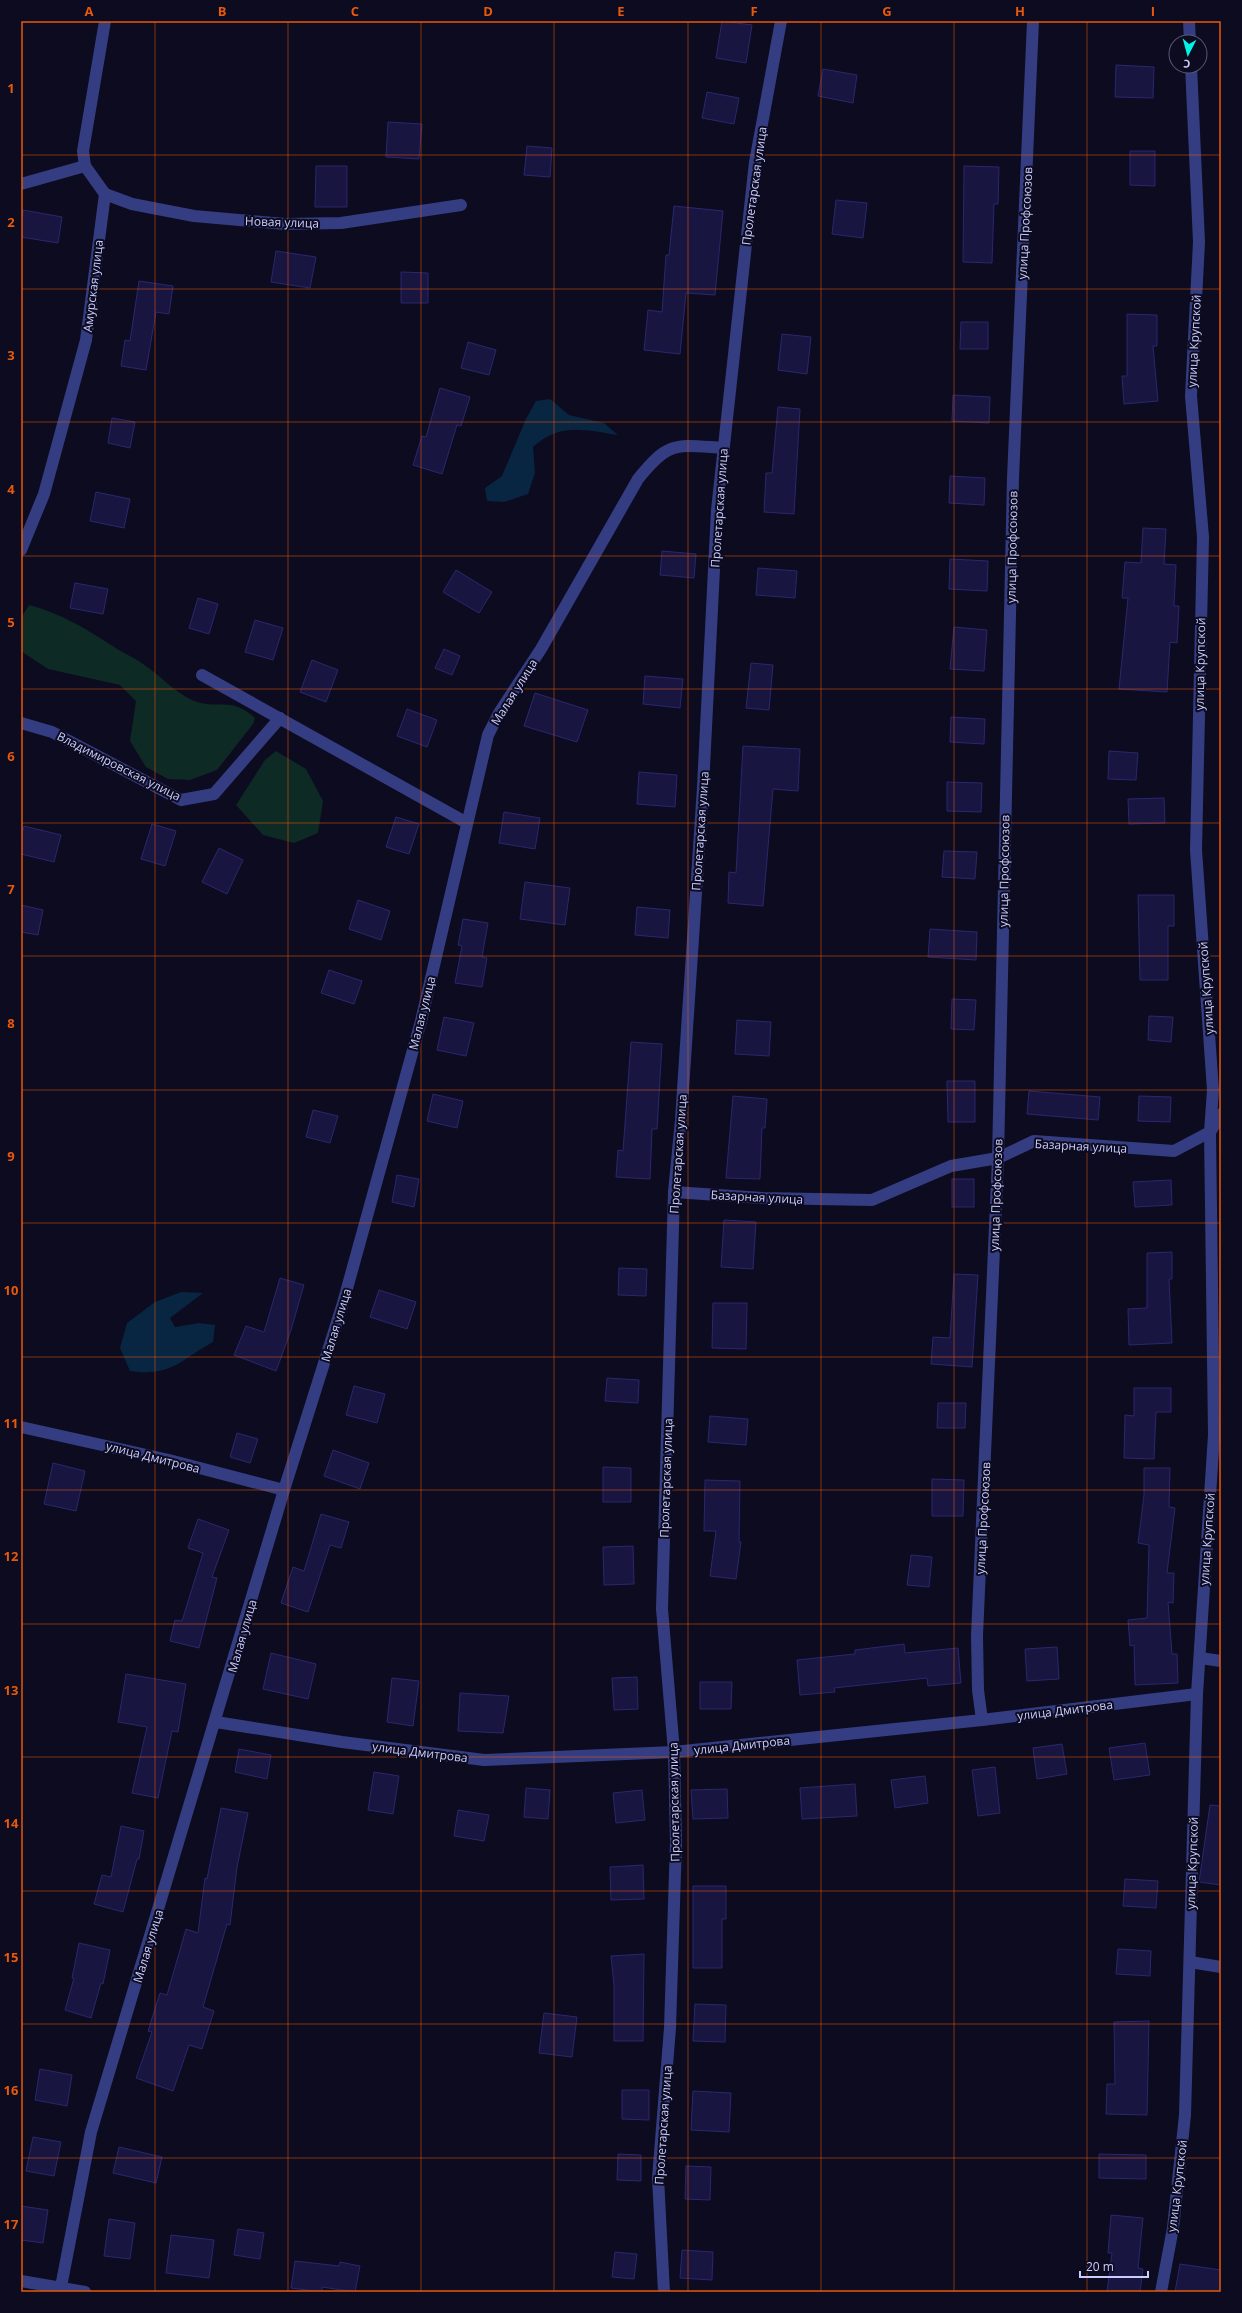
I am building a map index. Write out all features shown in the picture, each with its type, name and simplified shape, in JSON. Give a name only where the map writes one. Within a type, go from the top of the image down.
[{"type":"street","points":[[104,194],[85,166],[83,151],[105,21]]},
{"type":"street","name":"Пролетарская улица","points":[[664,2292],[658,2178],[670,2028],[676,1842],[674,1752],[662,1609],[674,1192],[681,1120],[703,795],[717,510],[755,162],[781,21]]},
{"type":"street","name":"улица Профсоюзов","points":[[982,1720],[978,1690],[977,1636],[998,1158],[1013,478],[1033,21]]},
{"type":"street","points":[[1189,21],[1190,34]]},
{"type":"street","name":"улица Крупской","points":[[1161,2292],[1172,2228],[1185,2115],[1197,1694],[1214,1435],[1210,1132],[1213,1090],[1196,850],[1203,537],[1192,396],[1199,242],[1191,74]]},
{"type":"street","points":[[21,184],[85,166]]},
{"type":"street","name":"Новая улица","points":[[104,194],[132,204],[194,216],[284,224],[341,223],[461,205]]},
{"type":"street","name":"Амурская улица","points":[[21,550],[44,494],[86,340],[104,194]]},
{"type":"street","name":"Малая улица","points":[[60,2290],[91,2132],[216,1722],[284,1490],[343,1303],[419,1028],[488,735],[499,713],[541,649],[638,479],[654,459],[665,450],[675,446],[724,448]]},
{"type":"street","points":[[202,675],[468,823]]},
{"type":"street","name":"Владимировская улица","points":[[21,723],[52,732],[181,800],[214,794],[280,718]]},
{"type":"street","points":[[1210,1132],[1221,1114]]},
{"type":"street","name":"Базарная улица","points":[[674,1192],[762,1198],[872,1200],[951,1166],[998,1158],[1034,1141],[1174,1151],[1210,1132]]},
{"type":"street","name":"улица Дмитрова","points":[[21,1427],[169,1460],[284,1490]]},
{"type":"street","points":[[1200,1658],[1221,1661]]},
{"type":"street","name":"улица Дмитрова","points":[[216,1722],[342,1742],[484,1760],[674,1752],[982,1720],[1197,1694]]},
{"type":"street","points":[[1190,1962],[1221,1967]]},
{"type":"street","points":[[21,2281],[60,2290],[85,2292]]},
{"type":"green space","points":[[29,605],[62,617],[81,627],[143,664],[185,697],[201,703],[231,705],[246,711],[255,718],[253,724],[217,770],[190,780],[168,779],[146,767],[130,741],[136,701],[120,685],[48,669],[21,651],[21,618]]},
{"type":"green space","points":[[276,751],[306,769],[323,801],[318,833],[294,843],[263,835],[236,805],[265,760]]},
{"type":"water","points":[[550,399],[569,415],[604,423],[618,435],[595,431],[573,430],[553,434],[543,439],[533,447],[535,473],[528,494],[504,502],[487,501],[485,488],[502,476],[526,419],[536,401]]},
{"type":"water","points":[[181,1292],[203,1293],[170,1318],[175,1327],[199,1323],[215,1325],[213,1342],[175,1366],[156,1372],[130,1371],[120,1348],[127,1323],[155,1302]]},
{"type":"building","points":[[722,21],[752,25],[746,63],[716,58]]},
{"type":"building","points":[[1116,65],[1154,67],[1153,98],[1115,97]]},
{"type":"building","points":[[823,69],[857,75],[853,103],[818,96]]},
{"type":"building","points":[[707,92],[739,98],[734,124],[702,118]]},
{"type":"building","points":[[388,122],[422,124],[419,159],[386,157]]},
{"type":"building","points":[[527,146],[552,148],[550,177],[524,175]]},
{"type":"building","points":[[1130,151],[1155,151],[1155,186],[1130,185]]},
{"type":"building","points":[[316,166],[347,166],[347,207],[315,207]]},
{"type":"building","points":[[964,166],[999,167],[998,204],[994,204],[992,263],[963,262]]},
{"type":"building","points":[[836,200],[867,203],[863,238],[832,234]]},
{"type":"building","points":[[674,206],[723,211],[715,295],[686,293],[680,354],[644,350],[648,310],[662,312],[666,255],[669,255]]},
{"type":"building","points":[[23,210],[62,217],[58,243],[21,237]]},
{"type":"building","points":[[276,251],[316,257],[310,288],[271,282]]},
{"type":"building","points":[[401,272],[428,273],[428,303],[401,303]]},
{"type":"building","points":[[139,281],[173,286],[169,314],[156,312],[146,370],[121,366],[125,340],[130,341]]},
{"type":"building","points":[[1127,314],[1157,315],[1157,346],[1153,346],[1158,401],[1124,404],[1122,376],[1127,376]]},
{"type":"building","points":[[961,322],[988,322],[988,349],[960,349]]},
{"type":"building","points":[[782,334],[811,337],[807,374],[778,370]]},
{"type":"building","points":[[468,342],[496,350],[489,375],[461,368]]},
{"type":"building","points":[[440,388],[470,397],[461,426],[457,425],[442,474],[413,465],[422,436],[426,437]]},
{"type":"building","points":[[953,395],[990,397],[989,423],[952,421]]},
{"type":"building","points":[[778,407],[800,409],[794,514],[764,512],[766,473],[772,473]]},
{"type":"building","points":[[112,418],[135,422],[130,448],[108,443]]},
{"type":"building","points":[[950,476],[985,478],[984,505],[949,503]]},
{"type":"building","points":[[96,492],[130,499],[124,528],[90,521]]},
{"type":"building","points":[[1143,528],[1166,529],[1164,564],[1176,565],[1174,606],[1179,606],[1177,643],[1170,642],[1167,692],[1119,689],[1128,598],[1122,598],[1125,562],[1141,563]]},
{"type":"building","points":[[662,551],[696,554],[694,578],[660,575]]},
{"type":"building","points":[[950,559],[988,561],[987,591],[949,589]]},
{"type":"building","points":[[758,568],[797,571],[795,598],[756,595]]},
{"type":"building","points":[[456,570],[492,592],[479,613],[443,592]]},
{"type":"building","points":[[75,583],[108,589],[103,614],[70,608]]},
{"type":"building","points":[[198,598],[218,604],[209,634],[189,628]]},
{"type":"building","points":[[255,620],[283,628],[273,660],[245,652]]},
{"type":"building","points":[[954,627],[987,630],[984,671],[950,669]]},
{"type":"building","points":[[444,649],[460,656],[452,675],[435,668]]},
{"type":"building","points":[[312,660],[338,670],[326,702],[300,692]]},
{"type":"building","points":[[751,663],[773,665],[769,710],[746,708]]},
{"type":"building","points":[[645,676],[683,679],[680,708],[643,704]]},
{"type":"building","points":[[535,693],[588,710],[577,742],[524,726]]},
{"type":"building","points":[[407,709],[437,720],[427,747],[397,736]]},
{"type":"building","points":[[951,717],[985,719],[984,744],[950,742]]},
{"type":"building","points":[[743,746],[800,749],[798,791],[773,789],[763,906],[728,903],[729,872],[736,873]]},
{"type":"building","points":[[1109,751],[1138,753],[1136,780],[1108,779]]},
{"type":"building","points":[[639,772],[677,775],[675,807],[637,804]]},
{"type":"building","points":[[947,782],[982,783],[981,812],[947,811]]},
{"type":"building","points":[[1164,798],[1165,823],[1129,824],[1128,799]]},
{"type":"building","points":[[504,812],[540,818],[535,849],[499,843]]},
{"type":"building","points":[[396,817],[419,824],[409,854],[386,847]]},
{"type":"building","points":[[152,824],[176,831],[165,866],[141,859]]},
{"type":"building","points":[[24,826],[61,835],[54,862],[21,854],[21,837]]},
{"type":"building","points":[[219,848],[243,860],[227,894],[202,882]]},
{"type":"building","points":[[944,851],[977,852],[975,879],[942,877]]},
{"type":"building","points":[[525,882],[570,888],[565,925],[520,919]]},
{"type":"building","points":[[1138,895],[1174,895],[1174,926],[1168,926],[1168,980],[1140,980]]},
{"type":"building","points":[[358,900],[390,911],[381,940],[349,929]]},
{"type":"building","points":[[21,905],[43,910],[38,935],[21,932]]},
{"type":"building","points":[[637,907],[670,910],[668,938],[635,935]]},
{"type":"building","points":[[463,919],[488,923],[482,957],[487,958],[482,987],[455,983],[462,946],[458,945]]},
{"type":"building","points":[[930,929],[977,932],[976,960],[928,957]]},
{"type":"building","points":[[329,970],[362,981],[354,1004],[321,993]]},
{"type":"building","points":[[952,999],[976,1000],[974,1030],[951,1029]]},
{"type":"building","points":[[1149,1016],[1173,1017],[1171,1042],[1148,1040]]},
{"type":"building","points":[[444,1017],[474,1023],[466,1056],[437,1050]]},
{"type":"building","points":[[737,1020],[771,1022],[769,1056],[735,1054]]},
{"type":"building","points":[[631,1042],[662,1044],[657,1129],[652,1129],[650,1179],[616,1177],[618,1150],[623,1151]]},
{"type":"building","points":[[947,1081],[975,1081],[975,1122],[948,1122]]},
{"type":"building","points":[[1029,1091],[1100,1097],[1098,1120],[1027,1114]]},
{"type":"building","points":[[433,1094],[463,1101],[457,1128],[427,1121]]},
{"type":"building","points":[[733,1096],[767,1099],[765,1128],[762,1128],[760,1179],[726,1178]]},
{"type":"building","points":[[1139,1096],[1171,1097],[1170,1122],[1138,1121]]},
{"type":"building","points":[[313,1110],[338,1116],[330,1143],[306,1137]]},
{"type":"building","points":[[397,1175],[419,1179],[414,1207],[392,1202]]},
{"type":"building","points":[[952,1179],[974,1179],[974,1207],[952,1207]]},
{"type":"building","points":[[1171,1180],[1172,1205],[1135,1207],[1133,1182]]},
{"type":"building","points":[[724,1220],[756,1222],[753,1269],[721,1267]]},
{"type":"building","points":[[1172,1252],[1172,1279],[1169,1279],[1172,1343],[1129,1345],[1128,1309],[1147,1308],[1147,1253]]},
{"type":"building","points":[[619,1268],[647,1269],[646,1296],[618,1295]]},
{"type":"building","points":[[954,1274],[978,1275],[972,1367],[931,1364],[933,1337],[950,1338]]},
{"type":"building","points":[[280,1278],[304,1285],[291,1330],[276,1371],[234,1355],[246,1326],[264,1332]]},
{"type":"building","points":[[379,1290],[416,1302],[407,1329],[370,1317]]},
{"type":"building","points":[[713,1303],[747,1303],[746,1349],[712,1348]]},
{"type":"building","points":[[607,1378],[639,1380],[638,1403],[605,1401]]},
{"type":"building","points":[[354,1386],[385,1394],[377,1423],[346,1415]]},
{"type":"building","points":[[1134,1388],[1171,1388],[1171,1412],[1156,1412],[1154,1459],[1124,1458],[1125,1415],[1134,1416]]},
{"type":"building","points":[[938,1403],[966,1403],[965,1428],[937,1428]]},
{"type":"building","points":[[710,1416],[748,1419],[746,1445],[708,1442]]},
{"type":"building","points":[[237,1433],[258,1439],[250,1463],[230,1457]]},
{"type":"building","points":[[333,1450],[369,1463],[360,1489],[324,1476]]},
{"type":"building","points":[[53,1463],[85,1471],[76,1511],[44,1504]]},
{"type":"building","points":[[603,1467],[631,1468],[631,1502],[603,1502]]},
{"type":"building","points":[[1144,1468],[1170,1468],[1169,1507],[1175,1508],[1167,1573],[1174,1573],[1173,1603],[1168,1602],[1172,1654],[1177,1654],[1178,1683],[1135,1685],[1134,1645],[1130,1646],[1128,1620],[1147,1618],[1149,1545],[1138,1543],[1144,1495]]},
{"type":"building","points":[[932,1479],[964,1480],[963,1516],[932,1516]]},
{"type":"building","points":[[705,1480],[740,1481],[739,1542],[741,1542],[736,1579],[710,1576],[716,1531],[704,1531]]},
{"type":"building","points":[[321,1514],[349,1522],[341,1548],[330,1545],[308,1612],[281,1603],[293,1567],[304,1571]]},
{"type":"building","points":[[198,1519],[229,1530],[212,1577],[217,1578],[199,1648],[170,1641],[175,1620],[182,1621],[203,1553],[188,1548]]},
{"type":"building","points":[[633,1546],[634,1584],[604,1585],[603,1547]]},
{"type":"building","points":[[911,1555],[932,1557],[929,1587],[907,1585]]},
{"type":"building","points":[[904,1644],[905,1653],[958,1648],[961,1683],[928,1686],[927,1678],[834,1688],[835,1692],[800,1695],[797,1660],[855,1654],[855,1650]]},
{"type":"building","points":[[1057,1647],[1059,1679],[1027,1681],[1025,1649]]},
{"type":"building","points":[[271,1653],[316,1664],[308,1699],[263,1689]]},
{"type":"building","points":[[126,1674],[186,1684],[178,1732],[172,1731],[158,1798],[132,1793],[147,1727],[118,1722]]},
{"type":"building","points":[[637,1677],[638,1709],[614,1710],[612,1678]]},
{"type":"building","points":[[392,1678],[419,1681],[413,1726],[387,1722]]},
{"type":"building","points":[[700,1682],[732,1682],[731,1709],[700,1709]]},
{"type":"building","points":[[460,1693],[509,1696],[503,1733],[458,1731]]},
{"type":"building","points":[[1145,1743],[1150,1775],[1114,1780],[1109,1748]]},
{"type":"building","points":[[1062,1744],[1067,1774],[1037,1779],[1033,1748]]},
{"type":"building","points":[[239,1749],[271,1755],[267,1779],[235,1772]]},
{"type":"building","points":[[995,1767],[1000,1813],[978,1816],[972,1770]]},
{"type":"building","points":[[374,1772],[399,1776],[393,1814],[368,1810]]},
{"type":"building","points":[[925,1776],[928,1803],[895,1808],[891,1780]]},
{"type":"building","points":[[855,1784],[857,1816],[802,1819],[800,1788]]},
{"type":"building","points":[[526,1788],[550,1790],[548,1819],[524,1817]]},
{"type":"building","points":[[727,1789],[728,1818],[693,1819],[691,1790]]},
{"type":"building","points":[[642,1790],[645,1820],[616,1823],[613,1793]]},
{"type":"building","points":[[1210,1805],[1221,1806],[1221,1885],[1199,1882]]},
{"type":"building","points":[[221,1808],[248,1813],[237,1867],[230,1925],[227,1924],[203,2007],[214,2011],[202,2049],[189,2045],[173,2091],[136,2078],[152,2032],[148,2031],[160,1993],[167,1995],[186,1929],[198,1933],[205,1878],[207,1879]]},
{"type":"building","points":[[458,1810],[489,1815],[484,1841],[454,1836]]},
{"type":"building","points":[[121,1826],[144,1831],[139,1859],[137,1859],[123,1912],[94,1904],[102,1875],[111,1877]]},
{"type":"building","points":[[643,1865],[644,1899],[611,1900],[610,1867]]},
{"type":"building","points":[[1125,1879],[1158,1881],[1156,1908],[1123,1906]]},
{"type":"building","points":[[693,1886],[726,1886],[726,1919],[722,1919],[722,1968],[693,1968]]},
{"type":"building","points":[[79,1943],[110,1950],[103,1984],[101,1983],[91,2018],[65,2010],[74,1978],[72,1978]]},
{"type":"building","points":[[1118,1949],[1151,1951],[1150,1976],[1116,1974]]},
{"type":"building","points":[[644,1954],[643,2041],[614,2041],[614,1985],[611,1956]]},
{"type":"building","points":[[695,2004],[726,2005],[725,2042],[693,2041]]},
{"type":"building","points":[[544,2013],[577,2017],[572,2057],[539,2053]]},
{"type":"building","points":[[1149,2021],[1147,2115],[1106,2114],[1107,2084],[1115,2084],[1114,2022]]},
{"type":"building","points":[[40,2069],[72,2075],[67,2106],[35,2100]]},
{"type":"building","points":[[622,2090],[649,2090],[649,2120],[622,2119]]},
{"type":"building","points":[[693,2091],[731,2093],[729,2132],[691,2130]]},
{"type":"building","points":[[33,2137],[61,2142],[54,2176],[26,2171]]},
{"type":"building","points":[[119,2147],[162,2157],[156,2183],[113,2173]]},
{"type":"building","points":[[618,2154],[641,2155],[641,2181],[617,2180]]},
{"type":"building","points":[[1099,2154],[1146,2155],[1146,2179],[1099,2178]]},
{"type":"building","points":[[686,2166],[711,2167],[710,2200],[685,2199]]},
{"type":"building","points":[[21,2206],[48,2210],[43,2243],[21,2240]]},
{"type":"building","points":[[1111,2215],[1143,2218],[1138,2268],[1143,2269],[1140,2292],[1107,2292],[1112,2253],[1108,2253]]},
{"type":"building","points":[[109,2219],[135,2223],[130,2259],[104,2256]]},
{"type":"building","points":[[238,2229],[264,2233],[260,2259],[234,2255]]},
{"type":"building","points":[[171,2235],[214,2240],[209,2278],[166,2273]]},
{"type":"building","points":[[682,2250],[713,2252],[712,2280],[680,2278]]},
{"type":"building","points":[[615,2252],[637,2254],[634,2279],[612,2277]]},
{"type":"building","points":[[295,2261],[339,2266],[340,2262],[360,2266],[355,2292],[322,2287],[322,2292],[291,2288]]},
{"type":"building","points":[[1180,2264],[1221,2270],[1221,2292],[1175,2292]]}]
